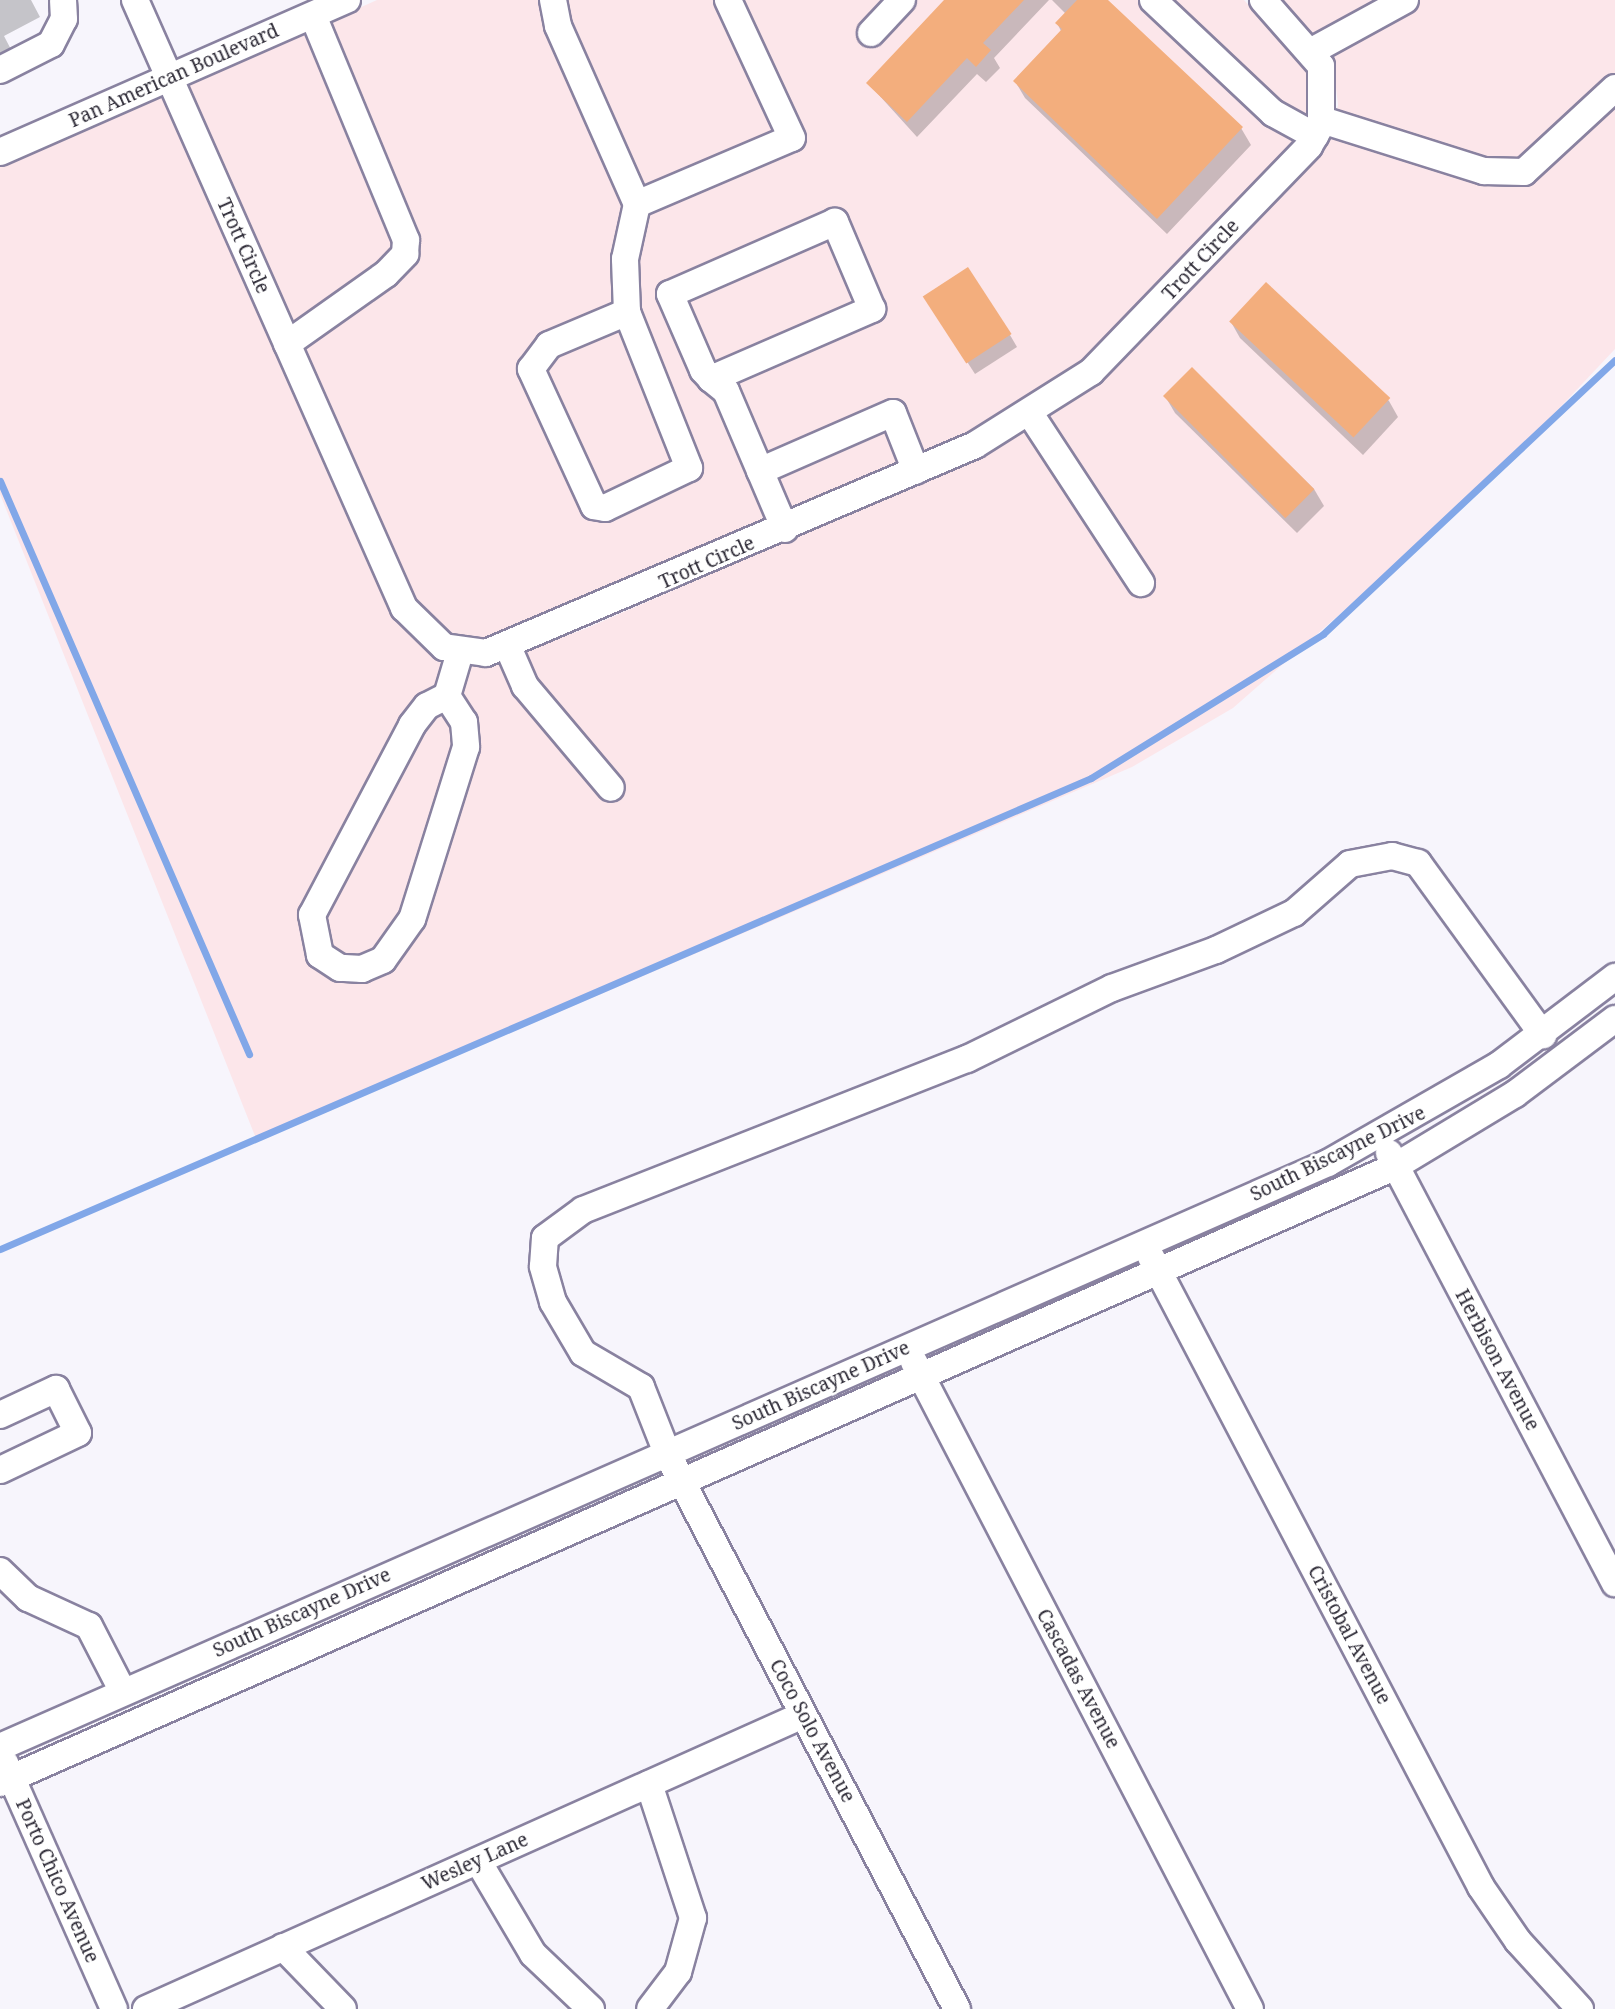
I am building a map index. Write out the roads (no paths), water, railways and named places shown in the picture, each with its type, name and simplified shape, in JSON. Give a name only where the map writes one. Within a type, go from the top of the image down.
[{"type":"street","points":[[0,70],[51,44],[64,19],[64,0]]},
{"type":"street","name":"Trott Circle","points":[[135,0],[404,608],[428,638],[460,652],[508,647],[916,471],[1031,415],[1121,345],[1319,128]]},
{"type":"street","name":"Pan American Boulevard","points":[[0,152],[347,0]]},
{"type":"street","points":[[553,0],[558,26],[637,204],[625,259],[627,312],[689,468],[604,508],[594,506],[531,369],[549,345],[627,312]]},
{"type":"street","points":[[637,204],[792,138],[728,0]]},
{"type":"street","points":[[871,33],[902,0]]},
{"type":"street","points":[[1153,0],[1273,113],[1319,128],[1484,171],[1524,172],[1615,89]]},
{"type":"street","points":[[1312,51],[1405,0]]},
{"type":"street","points":[[1281,6],[1312,51],[1325,82],[1319,128]]},
{"type":"street","points":[[287,344],[386,274],[405,254],[406,240],[313,15]]},
{"type":"street","points":[[712,379],[872,309],[835,222],[670,295],[712,379],[726,391],[785,529]]},
{"type":"street","points":[[760,471],[893,414],[916,471]]},
{"type":"street","points":[[1031,415],[1140,583]]},
{"type":"street","points":[[508,647],[525,685],[611,788]]},
{"type":"street","points":[[447,696],[464,722],[466,747],[412,919],[383,960],[362,970],[340,968],[320,955],[312,915],[412,724],[427,706],[447,696],[460,652]]},
{"type":"street","name":"Coco Solo Avenue","points":[[957,2009],[682,1483],[641,1387],[583,1353],[553,1302],[543,1266],[545,1238],[583,1210],[967,1059],[1112,988],[1216,950],[1294,913],[1350,864],[1392,856],[1418,863],[1543,1035]]},
{"type":"street","name":"South Biscayne Drive","points":[[0,1749],[123,1692],[1144,1243],[1380,1136],[1543,1035],[1615,977]]},
{"type":"street","name":"South Biscayne Drive","points":[[6,1781],[1160,1273],[1396,1166],[1515,1094],[1615,1019]]},
{"type":"street","name":"Herbison Avenue","points":[[1380,1136],[1615,1583]]},
{"type":"street","name":"Cristobal Avenue","points":[[1144,1243],[1481,1887],[1518,1941],[1580,2009]]},
{"type":"street","name":"Cascadas Avenue","points":[[906,1348],[1250,2009]]},
{"type":"street","points":[[0,1415],[56,1389],[78,1433],[0,1470]]},
{"type":"street","points":[[0,1572],[28,1598],[89,1626],[123,1692]]},
{"type":"street","name":"Wesley Lane","points":[[146,2009],[803,1715]]},
{"type":"street","name":"Porto Chico Avenue","points":[[0,1749],[6,1781],[114,2009]]},
{"type":"street","points":[[649,1784],[693,1917],[678,1972],[650,2009]]},
{"type":"street","points":[[478,1861],[525,1944],[591,2009]]},
{"type":"street","points":[[283,1947],[343,2009]]},
{"type":"waterway","points":[[0,1249],[1091,778],[1323,634],[1615,360]]},
{"type":"waterway","points":[[0,481],[249,1054]]}]
